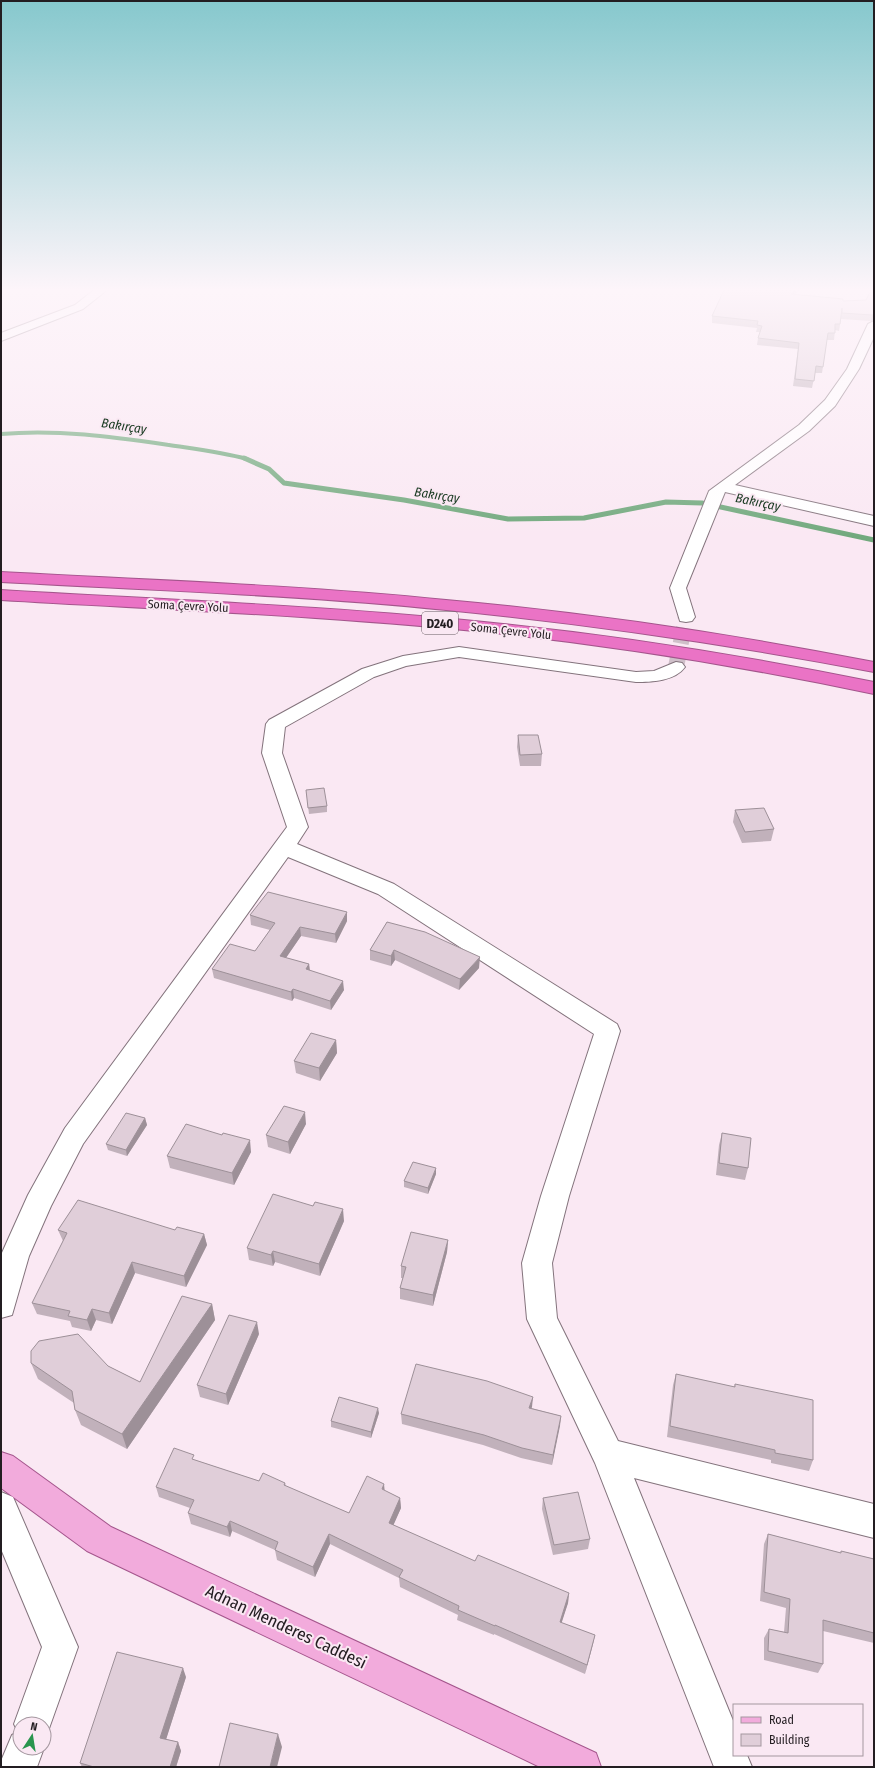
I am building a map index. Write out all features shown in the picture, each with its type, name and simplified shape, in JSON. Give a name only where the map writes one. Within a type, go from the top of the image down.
[{"type":"highway","name":"Soma Çevre Yolu","points":[[1,577],[391,600],[508,611],[742,643],[874,667]]},
{"type":"highway","name":"Soma Çevre Yolu","points":[[1,595],[383,618],[503,629],[702,656],[787,670],[874,688]]},
{"type":"main road","name":"Adnan Menderes Caddesi","points":[[1,1468],[99,1539],[582,1767]]},
{"type":"street","points":[[686,617],[678,588],[704,522],[719,489],[750,469],[804,428],[830,403],[851,373]]},
{"type":"street","points":[[719,489],[874,521]]},
{"type":"street","points":[[1,1305],[14,1256],[38,1203],[74,1136],[298,827],[272,753],[276,724],[368,674],[403,660],[458,652],[636,677],[657,676],[676,667]]},
{"type":"street","points":[[284,847],[386,889],[608,1031],[555,1196],[537,1263],[542,1319],[608,1455],[733,1767]]},
{"type":"street","points":[[608,1455],[874,1521]]},
{"type":"street","points":[[1,1509],[60,1647],[36,1716]]},
{"type":"street","points":[[18,1767],[22,1756]]},
{"type":"building","points":[[796,373],[815,373],[814,381],[795,379]]},
{"type":"building","points":[[518,735],[538,735],[542,754],[520,755]]},
{"type":"building","points":[[324,788],[327,806],[308,808],[306,790]]},
{"type":"building","points":[[764,808],[774,829],[745,832],[735,810]]},
{"type":"building","points":[[268,892],[347,912],[335,934],[300,927],[280,956],[309,964],[306,969],[343,981],[330,1001],[293,989],[291,992],[212,969],[230,944],[255,951],[275,923],[250,915]]},
{"type":"building","points":[[387,922],[425,932],[480,957],[460,979],[394,950],[391,956],[370,950]]},
{"type":"building","points":[[311,1033],[336,1040],[319,1068],[294,1061]]},
{"type":"building","points":[[284,1106],[305,1112],[288,1142],[266,1135]]},
{"type":"building","points":[[126,1113],[145,1118],[126,1150],[106,1144]]},
{"type":"building","points":[[186,1124],[222,1135],[223,1133],[250,1140],[232,1173],[167,1156]]},
{"type":"building","points":[[722,1133],[751,1138],[748,1168],[719,1163]]},
{"type":"building","points":[[413,1162],[436,1168],[428,1188],[404,1181]]},
{"type":"building","points":[[273,1194],[313,1206],[315,1202],[343,1209],[319,1264],[273,1251],[271,1255],[247,1248]]},
{"type":"building","points":[[78,1200],[175,1230],[177,1227],[204,1234],[184,1276],[132,1262],[109,1313],[92,1309],[87,1320],[68,1316],[70,1311],[32,1303],[67,1233],[58,1230]]},
{"type":"building","points":[[411,1232],[448,1240],[433,1295],[400,1288],[406,1267],[401,1266]]},
{"type":"building","points":[[182,1296],[212,1304],[122,1434],[75,1410],[72,1391],[31,1363],[31,1351],[39,1341],[78,1334],[108,1366],[140,1382]]},
{"type":"building","points":[[229,1315],[257,1322],[226,1394],[197,1385]]},
{"type":"building","points":[[416,1364],[487,1381],[533,1397],[529,1408],[561,1416],[553,1455],[522,1448],[484,1435],[401,1414]]},
{"type":"building","points":[[676,1374],[735,1387],[735,1384],[813,1400],[813,1460],[775,1453],[775,1450],[670,1426]]},
{"type":"building","points":[[339,1397],[378,1408],[371,1432],[331,1421]]},
{"type":"building","points":[[174,1448],[194,1455],[192,1459],[259,1481],[263,1473],[285,1483],[284,1485],[349,1513],[367,1476],[384,1484],[382,1489],[400,1498],[389,1523],[475,1561],[478,1555],[569,1593],[560,1622],[595,1635],[587,1665],[458,1610],[459,1606],[399,1577],[403,1570],[329,1534],[313,1567],[275,1550],[278,1542],[230,1521],[227,1527],[188,1513],[194,1500],[156,1487]]},
{"type":"building","points":[[578,1492],[590,1539],[554,1545],[543,1498]]},
{"type":"building","points":[[768,1534],[841,1553],[841,1551],[874,1559],[874,1633],[823,1620],[823,1664],[768,1651],[769,1629],[788,1633],[790,1599],[764,1592]]},
{"type":"building","points":[[117,1652],[183,1668],[160,1738],[178,1742],[170,1767],[94,1767],[80,1763]]},
{"type":"building","points":[[230,1723],[278,1734],[270,1767],[219,1767]]},
{"type":"waterway","name":"Bakırçay","points":[[1,434],[43,432],[106,437],[228,454],[245,459]]},
{"type":"waterway","name":"Bakırçay","points":[[245,459],[269,469],[284,483],[404,500],[508,519],[584,518],[666,502],[702,503],[874,540]]},
{"type":"tunnel","points":[[676,667],[686,617]]}]
